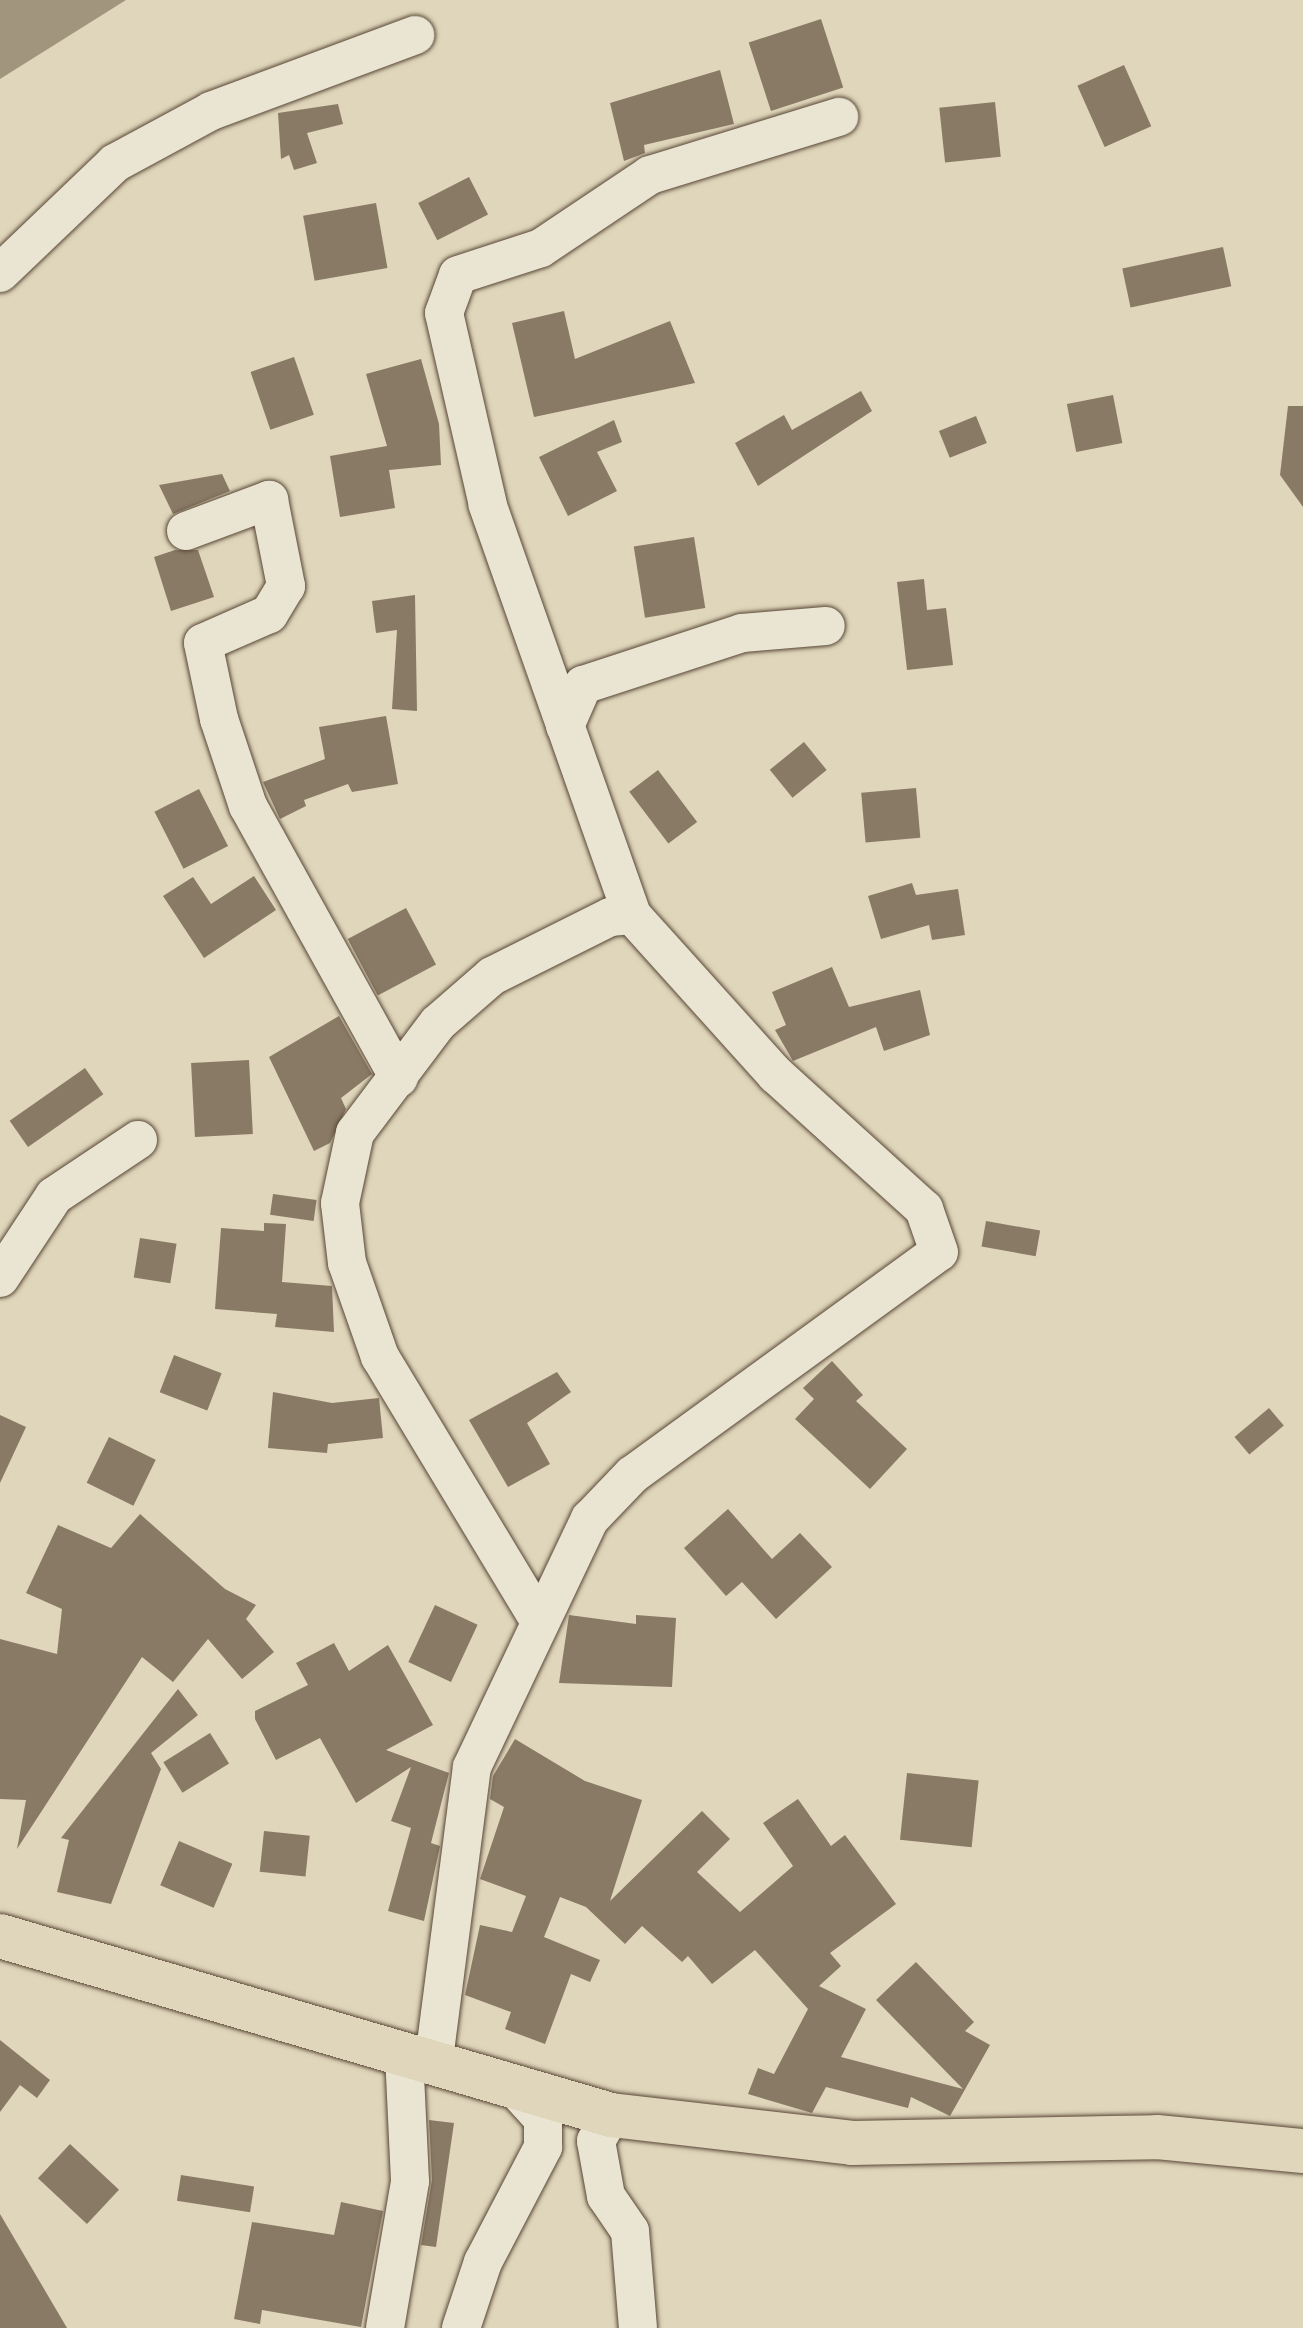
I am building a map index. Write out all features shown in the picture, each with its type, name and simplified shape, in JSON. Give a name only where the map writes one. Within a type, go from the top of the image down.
[{"type":"main road","points":[[0,1936],[419,2056],[611,2115],[867,2144],[1157,2137],[1303,2151]]},
{"type":"street","points":[[0,273],[115,163],[211,111],[415,35]]},
{"type":"street","points":[[385,2328],[410,2181],[419,2056],[472,1767],[590,1519],[624,1482],[939,1252],[924,1209],[787,1086],[632,915],[488,505],[444,313],[448,294],[458,275],[541,248],[650,175],[839,117]]},
{"type":"street","points":[[186,531],[269,500],[286,586],[269,614],[203,643],[219,719],[248,806],[399,1078]]},
{"type":"street","points":[[565,726],[583,685],[742,633],[826,626]]},
{"type":"street","points":[[540,1622],[380,1357],[347,1263],[340,1203],[355,1133],[438,1023],[492,976],[610,917],[632,915]]},
{"type":"street","points":[[0,1278],[54,1196],[138,1140]]},
{"type":"street","points":[[461,2328],[483,2262],[543,2147],[543,2119],[514,2087]]},
{"type":"street","points":[[611,2115],[596,2141],[606,2196],[630,2231],[638,2328]]},
{"type":"shaded area","points":[[0,0],[126,0],[0,79]]},
{"type":"building","points":[[821,19],[843,87],[771,111],[749,42]]},
{"type":"building","points":[[1124,65],[1151,126],[1105,147],[1077,86]]},
{"type":"building","points":[[720,70],[734,124],[644,145],[645,153],[624,161],[610,103]]},
{"type":"building","points":[[995,102],[1001,157],[945,163],[939,108]]},
{"type":"building","points":[[338,104],[343,124],[307,133],[317,163],[294,170],[289,155],[281,159],[278,113]]},
{"type":"building","points":[[469,177],[488,214],[437,240],[418,203]]},
{"type":"building","points":[[376,203],[387,268],[315,281],[303,216]]},
{"type":"building","points":[[1223,247],[1231,286],[1131,308],[1122,268]]},
{"type":"building","points":[[564,311],[575,359],[670,321],[695,383],[534,417],[512,323]]},
{"type":"building","points":[[294,357],[314,415],[270,430],[251,372]]},
{"type":"building","points":[[421,359],[439,424],[441,465],[389,470],[395,508],[340,517],[330,456],[387,446],[366,374]]},
{"type":"building","points":[[861,391],[872,411],[758,486],[735,443],[784,415],[792,430]]},
{"type":"building","points":[[1113,395],[1122,443],[1076,452],[1067,404]]},
{"type":"building","points":[[1288,406],[1303,406],[1303,507],[1280,475]]},
{"type":"building","points":[[976,416],[987,443],[950,458],[939,431]]},
{"type":"building","points":[[614,420],[622,442],[597,452],[617,491],[568,516],[539,457]]},
{"type":"building","points":[[222,474],[230,491],[173,514],[159,485]]},
{"type":"building","points":[[694,537],[705,608],[645,618],[634,547]]},
{"type":"building","points":[[175,550],[198,550],[214,597],[171,611],[154,557]]},
{"type":"building","points":[[924,579],[927,610],[946,608],[953,665],[907,670],[897,582]]},
{"type":"building","points":[[415,595],[417,711],[392,709],[397,630],[376,633],[372,601]]},
{"type":"building","points":[[386,716],[398,784],[352,792],[348,784],[304,800],[306,806],[280,819],[263,782],[325,759],[319,727]]},
{"type":"building","points":[[804,742],[827,770],[792,798],[770,770]]},
{"type":"building","points":[[658,770],[697,822],[668,844],[629,792]]},
{"type":"building","points":[[916,788],[920,838],[866,843],[861,793]]},
{"type":"building","points":[[199,789],[228,846],[184,869],[154,812]]},
{"type":"building","points":[[254,876],[276,910],[204,958],[163,896],[193,877],[211,904]]},
{"type":"building","points":[[912,883],[916,895],[958,889],[965,935],[932,940],[929,925],[881,939],[868,896]]},
{"type":"building","points":[[406,908],[436,965],[378,995],[348,939]]},
{"type":"building","points":[[832,967],[849,1007],[920,990],[930,1035],[884,1051],[876,1027],[793,1061],[775,1030],[786,1025],[772,992]]},
{"type":"building","points":[[339,1016],[372,1074],[341,1098],[346,1109],[330,1143],[314,1151],[269,1057]]},
{"type":"building","points":[[249,1060],[253,1134],[195,1137],[191,1063]]},
{"type":"building","points":[[85,1068],[103,1094],[28,1147],[10,1121]]},
{"type":"building","points":[[273,1194],[317,1200],[314,1221],[270,1215]]},
{"type":"building","points":[[986,1221],[1040,1231],[1036,1256],[981,1247]]},
{"type":"building","points":[[264,1223],[286,1224],[282,1282],[332,1286],[334,1332],[275,1327],[277,1314],[215,1309],[221,1228],[264,1231]]},
{"type":"building","points":[[140,1238],[177,1244],[170,1283],[134,1278]]},
{"type":"building","points":[[174,1355],[222,1373],[207,1411],[160,1392]]},
{"type":"building","points":[[832,1361],[863,1395],[856,1401],[907,1449],[870,1489],[795,1419],[814,1399],[803,1388]]},
{"type":"building","points":[[557,1372],[571,1392],[527,1423],[550,1464],[508,1487],[469,1420]]},
{"type":"building","points":[[273,1392],[332,1403],[379,1398],[383,1438],[328,1444],[327,1453],[268,1448]]},
{"type":"building","points":[[1269,1408],[1284,1426],[1249,1455],[1235,1437]]},
{"type":"building","points":[[0,1415],[26,1427],[0,1483]]},
{"type":"building","points":[[109,1437],[156,1460],[133,1506],[87,1483]]},
{"type":"building","points":[[728,1509],[772,1559],[800,1533],[832,1567],[776,1619],[742,1582],[726,1596],[684,1548]]},
{"type":"building","points":[[140,1514],[225,1589],[256,1605],[246,1619],[274,1652],[242,1679],[208,1639],[173,1682],[142,1657],[17,1849],[26,1800],[0,1799],[0,1639],[57,1654],[62,1609],[26,1593],[58,1525],[111,1548]]},
{"type":"building","points":[[435,1605],[478,1625],[451,1682],[408,1662]]},
{"type":"building","points":[[569,1615],[636,1624],[636,1615],[676,1618],[672,1687],[559,1683]]},
{"type":"building","points":[[334,1643],[349,1671],[388,1645],[433,1725],[386,1750],[449,1773],[431,1843],[440,1846],[424,1921],[388,1911],[411,1828],[391,1821],[411,1767],[356,1803],[320,1738],[276,1760],[255,1719],[255,1711],[308,1685],[296,1663]]},
{"type":"building","points":[[178,1689],[198,1715],[151,1753],[161,1769],[111,1904],[57,1892],[69,1840],[61,1838]]},
{"type":"building","points":[[210,1733],[229,1764],[182,1793],[163,1762]]},
{"type":"building","points":[[515,1739],[585,1781],[642,1800],[610,1901],[702,1811],[730,1839],[697,1872],[740,1912],[793,1866],[763,1823],[798,1799],[831,1846],[845,1835],[896,1904],[830,1953],[841,1966],[819,1986],[866,2009],[841,2057],[963,2089],[876,2000],[916,1962],[974,2022],[965,2031],[990,2045],[950,2116],[911,2097],[908,2108],[826,2087],[812,2113],[748,2094],[758,2068],[774,2074],[808,2009],[755,1950],[712,1984],[688,1956],[682,1962],[642,1926],[625,1944],[586,1907],[560,1897],[544,1937],[600,1960],[590,1982],[571,1974],[545,2044],[505,2029],[511,2012],[465,1995],[480,1925],[512,1932],[526,1896],[480,1879],[504,1807],[490,1799],[493,1776]]},
{"type":"building","points":[[907,1773],[979,1781],[972,1847],[900,1840]]},
{"type":"building","points":[[264,1831],[310,1836],[305,1877],[260,1872]]},
{"type":"building","points":[[179,1841],[232,1864],[214,1908],[160,1885]]},
{"type":"building","points":[[0,2040],[50,2080],[37,2098],[20,2085],[0,2112]]},
{"type":"building","points":[[429,2120],[454,2123],[436,2247],[421,2245],[432,2180]]},
{"type":"building","points":[[70,2144],[119,2190],[87,2224],[38,2178]]},
{"type":"building","points":[[181,2175],[254,2187],[250,2212],[177,2201]]},
{"type":"building","points":[[341,2202],[383,2211],[361,2327],[262,2310],[260,2324],[234,2319],[252,2222],[334,2235]]},
{"type":"building","points":[[0,2214],[67,2328],[0,2328]]}]
